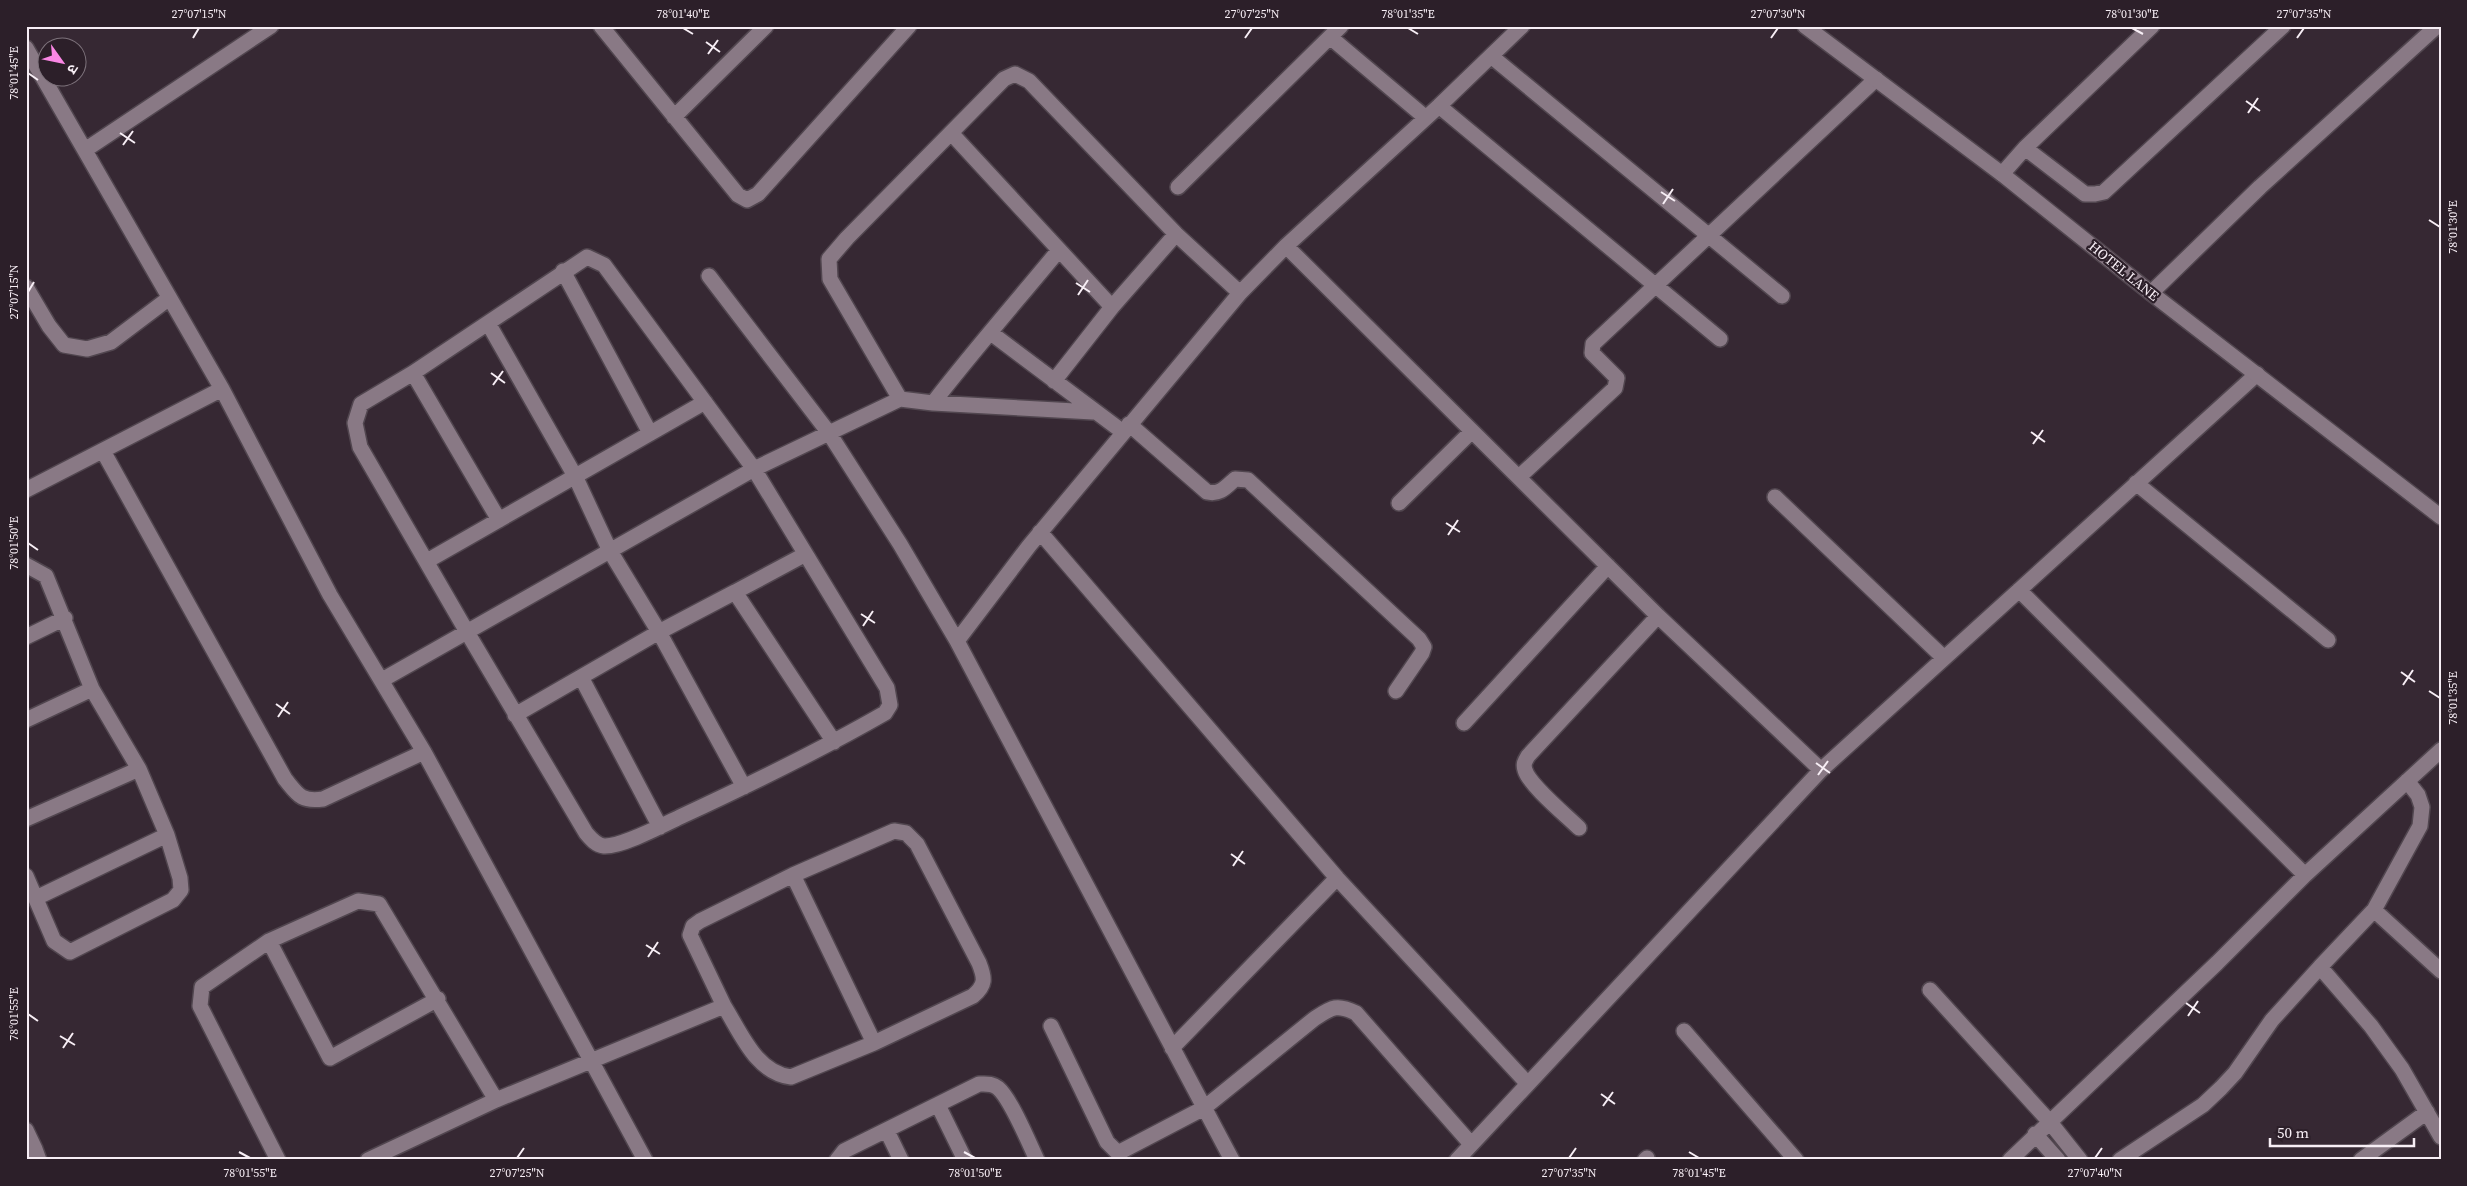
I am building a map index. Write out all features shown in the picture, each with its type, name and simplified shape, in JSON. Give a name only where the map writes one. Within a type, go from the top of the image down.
[{"type":"street","points":[[85,150],[271,26]]},
{"type":"street","points":[[601,26],[738,195],[747,200],[758,194],[910,26]]},
{"type":"street","points":[[674,117],[766,26]]},
{"type":"street","points":[[957,642],[1040,532],[1240,293],[1286,246],[1439,106],[1522,26]]},
{"type":"street","points":[[2152,26],[2014,161],[2085,194],[2104,192],[2283,26]]},
{"type":"street","points":[[2151,293],[2260,188],[2437,26]]},
{"type":"street","name":"HOTEL LANE","points":[[1809,27],[1876,79],[2014,161],[2151,293],[2441,518]]},
{"type":"street","points":[[1178,187],[1336,32],[1426,118]]},
{"type":"street","points":[[26,48],[168,299],[222,390],[330,595],[424,752],[645,1160]]},
{"type":"street","points":[[1491,56],[1782,296]]},
{"type":"street","points":[[900,399],[830,279],[829,260],[847,238],[952,134],[1004,79],[1015,74],[1029,81],[1176,234],[1240,293]]},
{"type":"street","points":[[1519,477],[1615,388],[1617,378],[1592,353],[1593,344],[1876,79]]},
{"type":"street","points":[[1439,106],[1720,339]]},
{"type":"street","points":[[952,134],[1112,307]]},
{"type":"street","points":[[1054,381],[1112,307],[1176,234]]},
{"type":"street","points":[[1286,246],[1658,616],[1821,770]]},
{"type":"street","points":[[933,403],[967,359],[991,333],[1059,250]]},
{"type":"street","points":[[587,256],[604,265],[754,470],[890,695],[890,705],[885,713],[834,742],[660,827],[619,844],[604,846],[594,842],[586,834],[466,632],[360,447],[355,423],[361,404],[414,373],[563,270],[587,256]]},
{"type":"street","points":[[563,270],[650,433]]},
{"type":"street","points":[[709,276],[829,433],[900,544],[957,642],[1232,1160]]},
{"type":"street","points":[[26,287],[49,326],[64,345],[87,348],[111,342],[168,299]]},
{"type":"street","points":[[488,323],[575,476],[610,551],[659,632],[744,787]]},
{"type":"street","points":[[991,333],[1093,412],[1126,428],[1208,492],[1214,494],[1220,492],[1235,479],[1248,480],[1419,639],[1424,647],[1422,653],[1396,691]]},
{"type":"street","points":[[414,373],[499,520]]},
{"type":"street","points":[[1457,1160],[1821,770],[2256,374]]},
{"type":"street","points":[[26,490],[222,390]]},
{"type":"street","points":[[382,680],[754,470],[900,399],[933,403],[1093,412]]},
{"type":"street","points":[[426,561],[705,402]]},
{"type":"street","points":[[1399,503],[1472,431]]},
{"type":"street","points":[[102,451],[285,779],[299,797],[310,800],[323,799],[424,752]]},
{"type":"street","points":[[2136,483],[2328,640]]},
{"type":"street","points":[[1775,497],[1944,658]]},
{"type":"street","points":[[1040,532],[1337,878],[1527,1083]]},
{"type":"street","points":[[515,715],[659,632],[804,555]]},
{"type":"street","points":[[26,565],[46,576],[65,618],[92,689],[139,769],[167,835],[182,890],[173,900],[70,952],[60,947],[54,940],[26,876]]},
{"type":"street","points":[[1464,723],[1608,566]]},
{"type":"street","points":[[2019,590],[2305,874]]},
{"type":"street","points":[[735,592],[834,742]]},
{"type":"street","points":[[1579,828],[1532,782],[1525,772],[1524,764],[1535,749],[1658,616]]},
{"type":"street","points":[[26,636],[65,618]]},
{"type":"street","points":[[581,677],[660,827]]},
{"type":"street","points":[[26,720],[92,689]]},
{"type":"street","points":[[2010,1160],[2035,1134],[2217,963],[2305,874],[2441,750]]},
{"type":"street","points":[[26,819],[139,769]]},
{"type":"street","points":[[2120,1160],[2203,1105],[2222,1088],[2235,1073],[2272,1020],[2374,910],[2420,826],[2422,807],[2418,795],[2407,781]]},
{"type":"street","points":[[894,831],[906,833],[916,844],[979,963],[985,978],[982,988],[972,996],[874,1043],[792,1077],[778,1076],[757,1058],[724,1006],[690,935],[692,926],[793,875],[894,831]]},
{"type":"street","points":[[36,898],[167,835]]},
{"type":"street","points":[[793,875],[874,1043]]},
{"type":"street","points":[[1172,1048],[1337,878]]},
{"type":"street","points":[[278,1160],[200,1006],[202,987],[269,940],[358,901],[379,904],[438,999],[496,1100]]},
{"type":"street","points":[[2374,910],[2441,971]]},
{"type":"street","points":[[269,940],[330,1058],[438,999]]},
{"type":"street","points":[[2320,967],[2371,1026],[2402,1069],[2441,1138]]},
{"type":"street","points":[[1930,990],[2049,1121],[2080,1160]]},
{"type":"street","points":[[368,1160],[496,1100],[724,1006]]},
{"type":"street","points":[[1050,1026],[1107,1142],[1120,1156],[1204,1108],[1314,1018],[1334,1007],[1345,1007],[1356,1013],[1471,1144]]},
{"type":"street","points":[[1684,1031],[1796,1160]]},
{"type":"street","points":[[837,1160],[844,1151],[979,1084],[991,1084],[997,1088],[1010,1105],[1037,1160]]},
{"type":"street","points":[[938,1105],[965,1160]]},
{"type":"street","points":[[2361,1160],[2427,1112]]},
{"type":"street","points":[[26,1130],[33,1154]]},
{"type":"street","points":[[887,1131],[901,1160]]},
{"type":"street","points":[[2035,1134],[2058,1160]]}]
